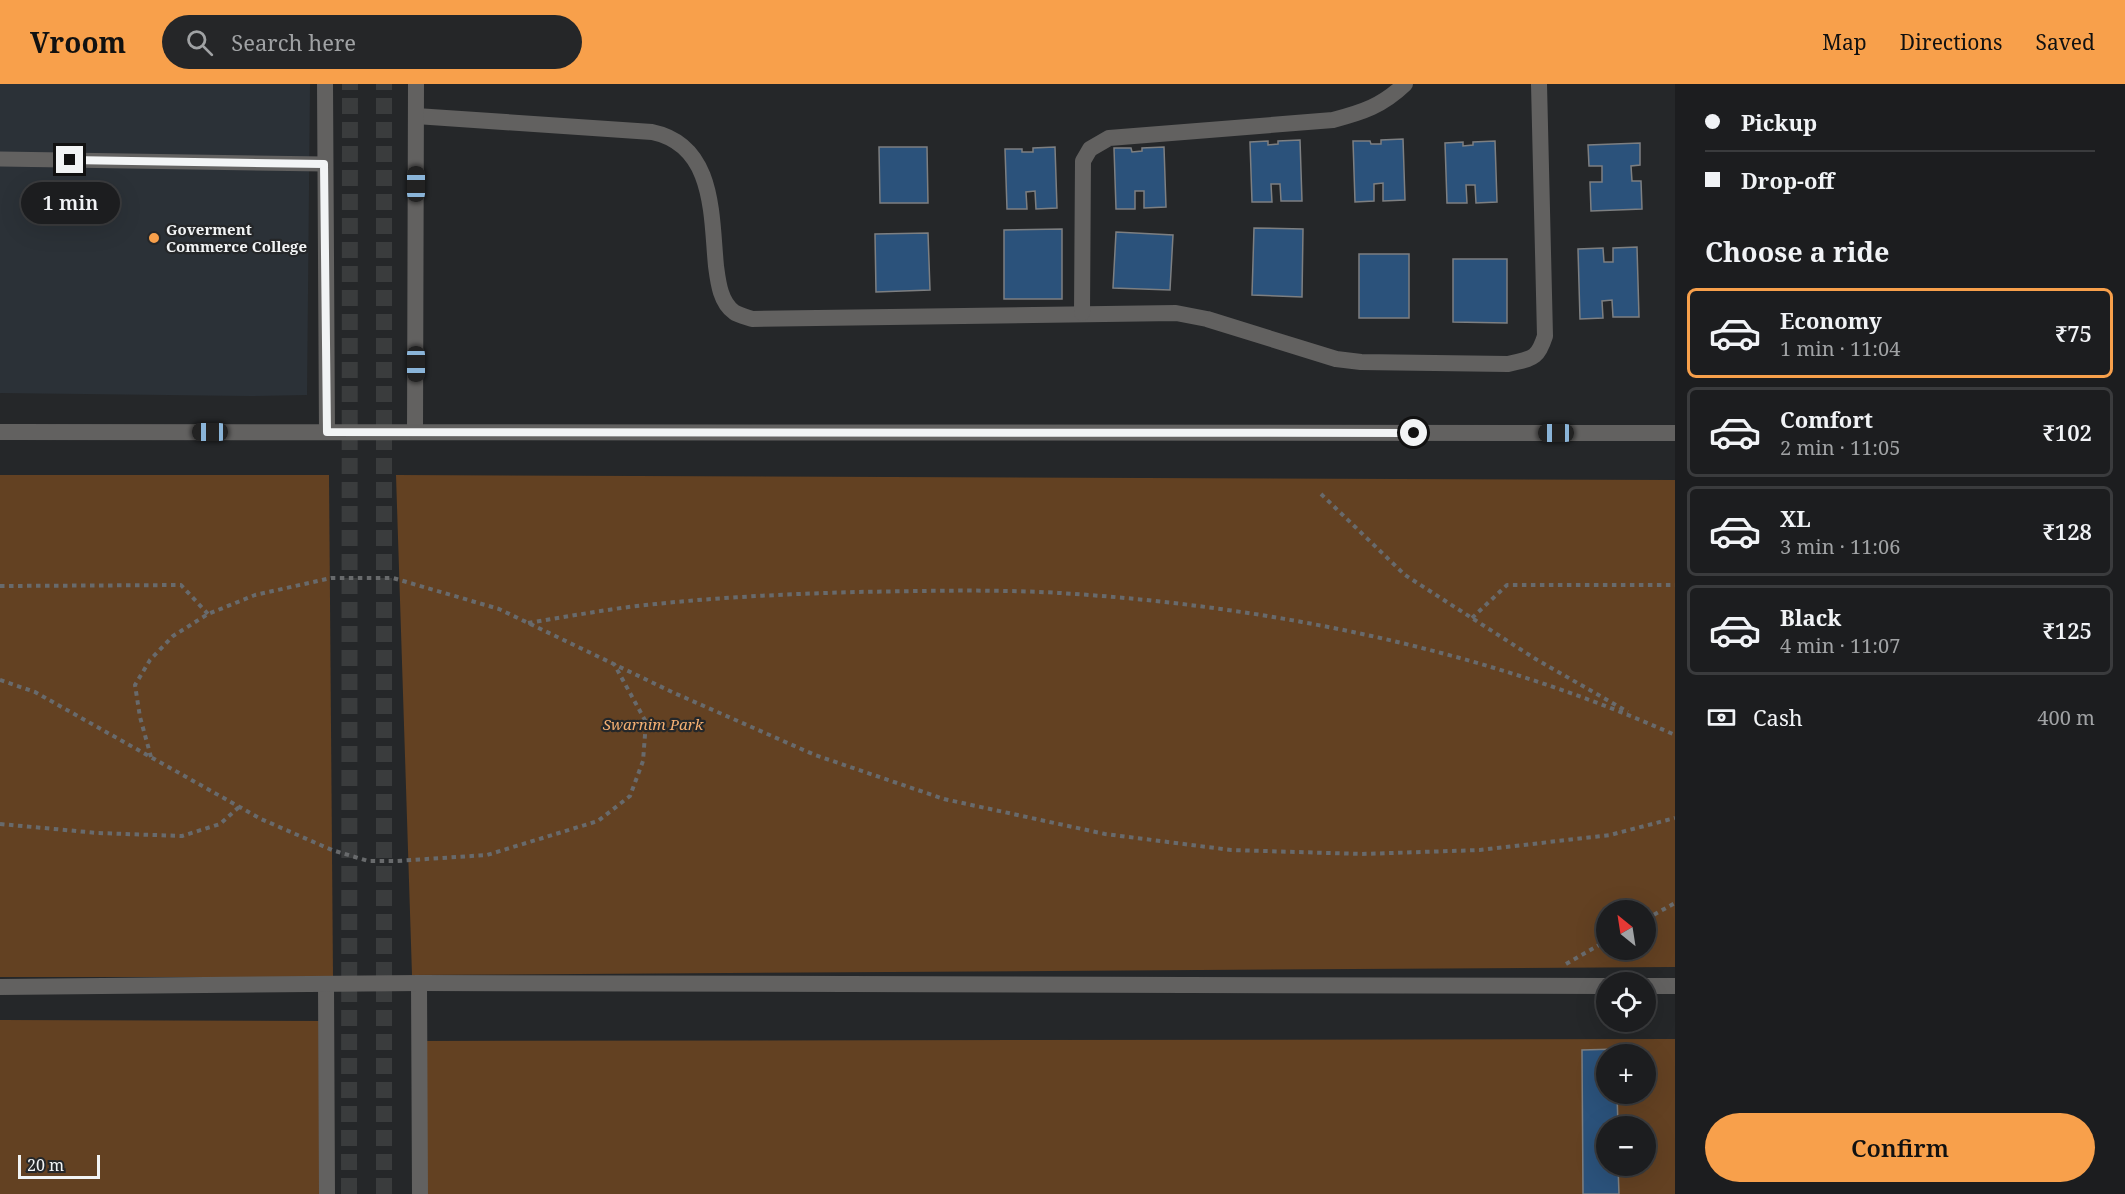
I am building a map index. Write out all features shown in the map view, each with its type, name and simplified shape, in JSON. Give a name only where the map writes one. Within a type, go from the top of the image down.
[{"type":"street","points":[[325,84],[327,432]]},
{"type":"street","points":[[416,84],[416,432]]},
{"type":"street","points":[[1082,313],[1083,162],[1090,148],[1109,138],[1333,120],[1368,111],[1392,97],[1405,84]]},
{"type":"street","points":[[416,116],[652,132],[667,135],[683,145],[697,163],[708,186],[719,287],[734,312],[752,318],[1176,313],[1207,319],[1336,359],[1361,362],[1508,364],[1530,358],[1539,352],[1545,336],[1539,84]]},
{"type":"street","points":[[0,432],[1675,433]]},
{"type":"street","points":[[419,983],[420,1194]]},
{"type":"street","points":[[0,987],[419,983],[1596,986]]},
{"type":"street","points":[[326,984],[327,1194]]},
{"type":"street","points":[[1656,986],[1675,986]]},
{"type":"lane","points":[[0,159],[324,164]]},
{"type":"path","points":[[1322,494],[1405,575],[1534,658],[1639,719]]},
{"type":"path","points":[[151,757],[140,717],[135,685],[150,660],[173,636],[208,614],[255,595],[331,578],[393,578],[499,609],[672,692],[826,759],[944,799],[1104,834],[1232,850],[1362,854],[1480,850],[1515,846],[1610,835],[1675,818]]},
{"type":"path","points":[[0,586],[181,585],[208,614]]},
{"type":"path","points":[[1472,618],[1507,585],[1675,585]]},
{"type":"path","points":[[528,623],[656,604],[802,594],[936,590],[1060,593],[1180,605],[1321,626],[1408,645],[1540,682],[1675,735]]},
{"type":"path","points":[[0,680],[35,692],[261,819],[332,850],[368,861],[487,855],[598,821],[630,796],[643,761],[646,722],[614,664]]},
{"type":"path","points":[[0,824],[98,833],[182,836],[220,824],[239,807]]},
{"type":"path","points":[[1656,913],[1675,903]]},
{"type":"shaded area","name":"Goverment Commerce College","points":[[0,84],[310,84],[307,395],[0,393]]},
{"type":"green space","points":[[0,475],[329,475],[333,977],[0,977]]},
{"type":"green space","name":"Swarnim Park","points":[[396,475],[1675,480],[1675,967],[412,975]]},
{"type":"green space","points":[[0,1020],[324,1021],[327,1194],[0,1194]]},
{"type":"green space","points":[[1675,1039],[1675,1194],[415,1194],[417,1041]]},
{"type":"building","points":[[1403,139],[1405,200],[1383,201],[1383,183],[1374,184],[1374,201],[1355,202],[1353,141],[1370,141],[1371,144],[1381,144],[1381,140]]},
{"type":"building","points":[[1300,140],[1302,201],[1281,201],[1280,184],[1271,184],[1272,202],[1252,202],[1250,142],[1268,141],[1268,145],[1278,144],[1278,141]]},
{"type":"building","points":[[1495,141],[1497,202],[1476,203],[1475,185],[1466,185],[1467,203],[1447,203],[1445,143],[1463,142],[1463,146],[1473,145],[1473,142]]},
{"type":"building","points":[[1640,143],[1640,165],[1631,166],[1632,181],[1641,181],[1642,209],[1591,211],[1590,182],[1602,182],[1602,166],[1589,166],[1588,145]]},
{"type":"building","points":[[879,147],[927,147],[928,203],[880,203]]},
{"type":"building","points":[[1055,147],[1057,208],[1036,209],[1035,191],[1026,192],[1027,209],[1007,209],[1005,149],[1022,149],[1022,152],[1033,152],[1033,148]]},
{"type":"building","points":[[1164,147],[1166,207],[1144,208],[1144,191],[1135,191],[1135,209],[1116,209],[1114,148],[1131,148],[1132,152],[1142,151],[1142,148]]},
{"type":"building","points":[[1254,228],[1303,229],[1302,297],[1252,295]]},
{"type":"building","points":[[1062,229],[1062,299],[1004,299],[1004,230]]},
{"type":"building","points":[[1116,232],[1173,235],[1170,290],[1113,288]]},
{"type":"building","points":[[928,233],[930,290],[876,292],[875,234]]},
{"type":"building","points":[[1637,247],[1639,317],[1613,317],[1612,300],[1602,301],[1603,318],[1580,319],[1578,249],[1603,248],[1604,262],[1613,262],[1613,248]]},
{"type":"building","points":[[1359,254],[1409,254],[1409,318],[1359,318]]},
{"type":"building","points":[[1453,259],[1507,259],[1507,323],[1453,322]]},
{"type":"building","points":[[1582,1050],[1596,1050],[1596,1104],[1617,1104],[1618,1116],[1596,1116],[1596,1176],[1618,1176],[1619,1194],[1583,1194]]},
{"type":"tunnel","points":[[349,1194],[350,84]]},
{"type":"tunnel","points":[[384,84],[384,1194]]},
{"type":"place","name":"Goverment Commerce College","points":[[154,238]]},
{"type":"route","points":[[70,160],[324,164],[327,432],[1414,433]]}]
